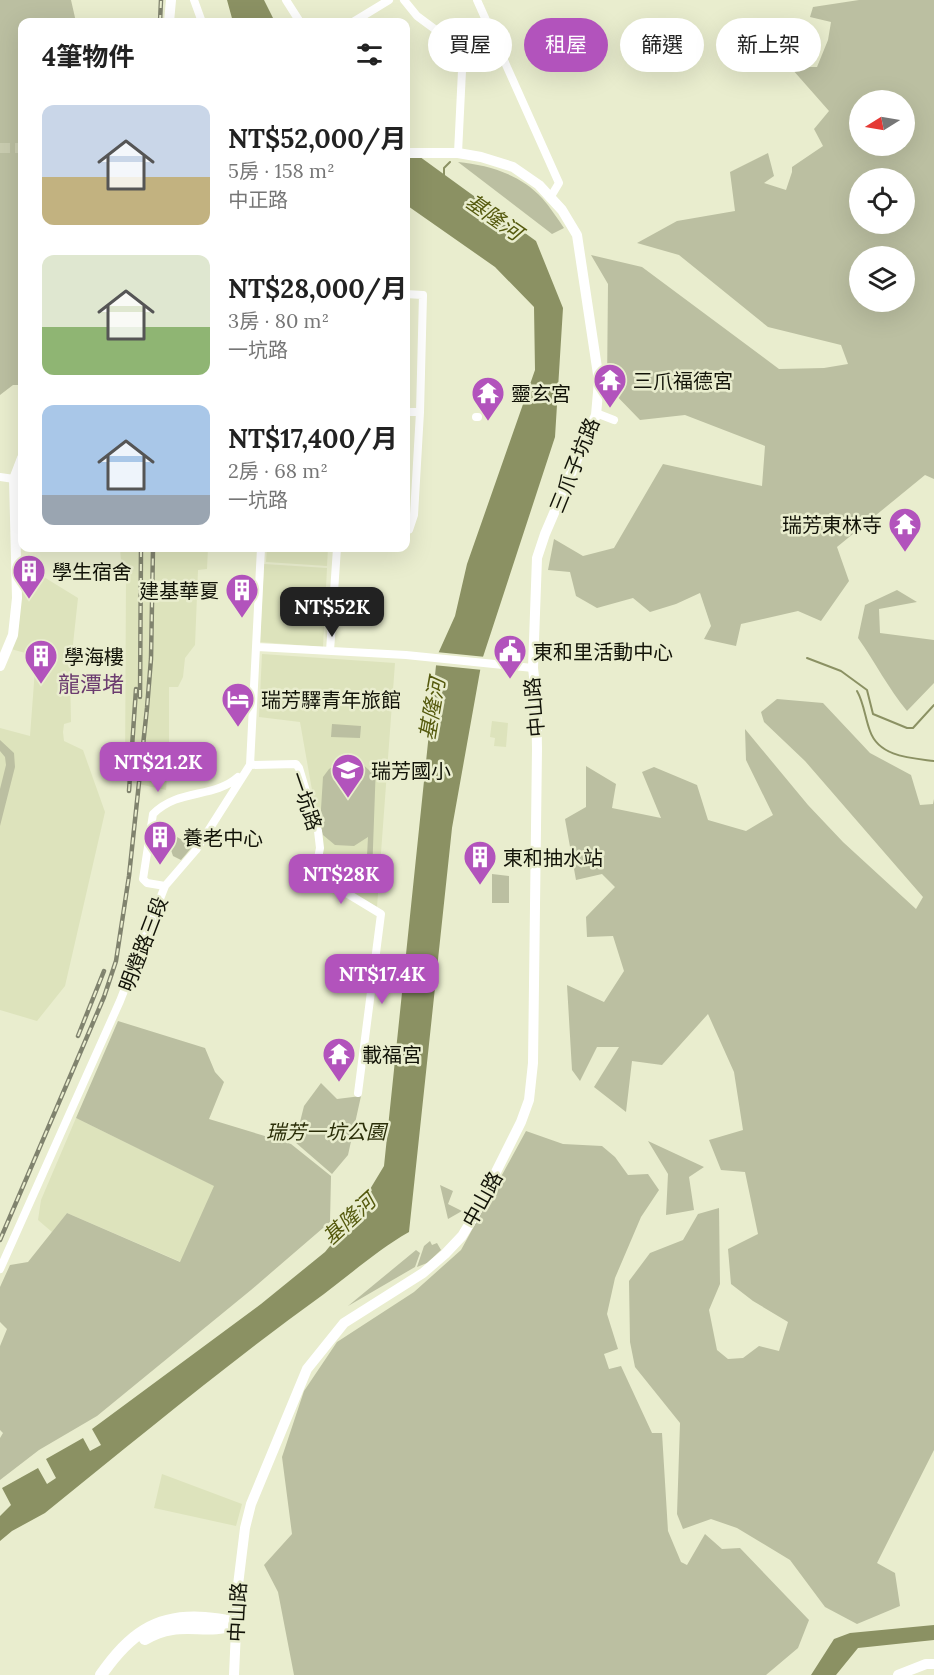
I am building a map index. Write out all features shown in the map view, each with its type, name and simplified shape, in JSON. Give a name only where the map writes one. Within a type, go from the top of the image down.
[{"type":"highway","points":[[105,1675],[128,1641],[166,1620],[196,1617],[225,1619],[236,1624]]},
{"type":"main road","points":[[169,18],[171,0]]},
{"type":"main road","name":"三爪子坑路","points":[[410,153],[458,153],[513,167],[539,185],[570,221],[577,235],[598,381],[596,413],[537,558],[533,668]]},
{"type":"main road","points":[[0,666],[13,635],[17,598],[14,479],[18,468]]},
{"type":"main road","name":"中山路","points":[[234,1675],[238,1585],[247,1520],[251,1504],[307,1369],[344,1323],[423,1273],[462,1236],[500,1166],[529,1100],[533,1063],[536,896],[537,738],[533,668]]},
{"type":"main road","points":[[898,1675],[926,1664],[934,1664]]},
{"type":"street","points":[[194,0],[201,18]]},
{"type":"street","points":[[286,0],[297,18]]},
{"type":"street","points":[[360,18],[389,0]]},
{"type":"street","points":[[404,0],[417,16],[463,50],[458,153]]},
{"type":"street","points":[[477,0],[559,183],[550,198]]},
{"type":"street","points":[[410,294],[423,295],[420,412],[414,515],[410,524]]},
{"type":"street","points":[[410,412],[420,412]]},
{"type":"street","points":[[596,413],[614,420]]},
{"type":"street","points":[[0,477],[14,479]]},
{"type":"street","name":"明燈路三段","points":[[0,1269],[120,1001],[165,886],[195,850],[249,765],[261,552]]},
{"type":"street","points":[[257,647],[330,651],[337,552]]},
{"type":"street","name":"中山路","points":[[330,651],[406,655],[533,668]]},
{"type":"street","name":"一坑路","points":[[249,765],[296,764],[318,831],[320,848],[315,874],[381,914],[358,1093]]},
{"type":"street","points":[[165,886],[147,883],[143,879],[153,814],[171,801],[229,785],[249,765]]},
{"type":"shaded area","points":[[120,552],[208,552],[207,569],[198,570],[195,645],[185,658],[183,677],[178,687],[169,687],[169,750],[166,790],[125,781],[126,575],[122,572]]},
{"type":"shaded area","points":[[267,552],[328,552],[327,566],[266,562]]},
{"type":"shaded area","points":[[21,563],[78,598],[70,672],[71,722],[64,724],[64,741],[83,750],[105,812],[65,986],[37,1021],[0,1010],[0,728],[30,736],[36,656],[11,649]]},
{"type":"shaded area","points":[[264,564],[327,568],[323,647],[260,642]]},
{"type":"shaded area","name":"瑞芳國小","points":[[262,654],[395,663],[377,907],[322,876],[318,824],[300,722],[259,717]]},
{"type":"shaded area","points":[[492,721],[508,723],[506,747],[494,746],[495,738],[490,737]]},
{"type":"shaded area","points":[[76,1118],[215,1186],[181,1262],[67,1213],[52,1232],[38,1220],[41,1200]]},
{"type":"shaded area","points":[[162,1474],[242,1504],[236,1526],[154,1508]]},
{"type":"green space","points":[[0,0],[71,0],[75,18],[18,18],[18,385],[13,385],[0,395]]},
{"type":"green space","points":[[859,0],[934,0],[934,479],[925,475],[837,547],[849,581],[821,621],[798,611],[741,624],[736,646],[704,639],[711,626],[700,593],[650,612],[633,598],[597,608],[576,596],[570,572],[548,570],[554,539],[583,556],[614,548],[663,464],[762,486],[765,446],[685,415],[640,420],[607,386],[608,284],[591,255],[642,267],[779,369],[824,368],[848,364],[841,345],[768,327],[679,255],[637,243],[677,221],[735,211],[730,172],[768,153],[774,176],[764,183],[786,190],[792,167],[823,146],[814,129],[829,111],[795,72],[821,72],[821,57],[828,40],[831,22],[810,17],[813,7]]},
{"type":"green space","points":[[458,162],[492,168],[524,183],[542,198],[564,228],[552,234]]},
{"type":"green space","points":[[897,590],[917,602],[879,609],[880,633],[934,640],[934,683],[907,711],[858,638],[865,605]]},
{"type":"green space","points":[[777,699],[823,703],[870,753],[911,775],[920,805],[933,804],[934,799],[934,1450],[877,1563],[895,1573],[900,1606],[857,1624],[825,1607],[790,1560],[737,1528],[711,1519],[683,1529],[677,1514],[680,1423],[635,1367],[630,1342],[629,1281],[650,1253],[683,1240],[698,1214],[719,1208],[720,1284],[709,1310],[717,1350],[728,1359],[743,1358],[759,1346],[779,1351],[788,1322],[753,1301],[731,1284],[728,1249],[758,1234],[745,1172],[721,1170],[709,1140],[743,1130],[734,1072],[708,1014],[662,1065],[632,1061],[626,1112],[594,1087],[619,1047],[597,1047],[580,1081],[572,1070],[567,985],[604,1002],[624,971],[613,936],[587,937],[586,917],[615,887],[602,874],[576,880],[565,819],[586,807],[586,766],[616,784],[612,808],[661,818],[642,772],[654,767],[697,785],[708,820],[746,831],[773,815],[746,760],[745,729],[808,805],[843,842],[916,909],[923,897],[805,761],[764,722],[761,712]]},
{"type":"green space","points":[[332,724],[361,726],[360,738],[331,737]]},
{"type":"green space","points":[[0,740],[14,753],[15,767],[0,826],[0,789],[6,765],[5,757],[0,751]]},
{"type":"green space","points":[[350,761],[360,762],[370,771],[371,764],[376,764],[372,875],[366,875],[368,837],[354,846],[335,845],[323,835],[320,825],[323,777],[337,764]]},
{"type":"green space","points":[[155,830],[177,837],[193,846],[181,860],[173,856],[171,850],[156,849],[153,854]]},
{"type":"green space","points":[[492,874],[509,876],[509,903],[492,903]]},
{"type":"green space","points":[[118,1021],[205,1048],[215,1072],[224,1082],[209,1119],[291,1144],[331,1176],[330,1222],[97,1416],[39,1450],[0,1480],[0,1438],[3,1433],[0,1430],[0,1346],[7,1329],[0,1322],[0,1287],[10,1265],[28,1262],[67,1213],[180,1262],[214,1186],[76,1118]]},
{"type":"green space","name":"瑞芳一坑公園","points":[[321,1083],[337,1099],[361,1096],[348,1155],[332,1174],[295,1142],[304,1106]]},
{"type":"green space","points":[[526,1131],[563,1144],[602,1146],[615,1157],[628,1175],[648,1174],[659,1190],[641,1217],[615,1278],[607,1314],[618,1349],[604,1354],[609,1369],[621,1366],[652,1433],[662,1433],[668,1531],[681,1562],[687,1565],[705,1534],[722,1549],[740,1548],[809,1620],[798,1648],[766,1675],[294,1675],[278,1592],[264,1565],[292,1534],[282,1457],[304,1391],[337,1342],[414,1292],[461,1250]]},
{"type":"green space","points":[[648,1141],[704,1167],[689,1177],[694,1210],[666,1215],[668,1174]]},
{"type":"green space","points":[[440,1185],[453,1191],[448,1204],[462,1211],[448,1219]]},
{"type":"green space","points":[[430,1241],[432,1245],[437,1243],[441,1250],[427,1263],[417,1267],[424,1246]]},
{"type":"green space","points":[[416,1250],[420,1253],[415,1267],[348,1306]]},
{"type":"water","points":[[227,0],[264,0],[273,18],[232,18]]},
{"type":"water","name":"基隆河","points":[[410,150],[536,241],[563,308],[555,437],[482,660],[452,828],[409,1232],[376,1254],[253,1347],[45,1513],[12,1531],[0,1541],[0,1516],[11,1505],[2,1488],[38,1468],[47,1484],[56,1478],[46,1459],[83,1438],[90,1451],[101,1445],[92,1429],[261,1304],[325,1252],[352,1219],[384,1166],[437,656],[455,616],[467,564],[535,370],[534,307],[495,267],[410,208]]},
{"type":"water","points":[[934,1625],[934,1640],[858,1648],[836,1675],[811,1675],[834,1639],[850,1633]]},
{"type":"pier","points":[[436,652],[486,657],[483,670],[433,665]]},
{"type":"waterway","points":[[444,178],[444,168],[450,162]]},
{"type":"waterway","points":[[807,658],[841,671],[867,690],[873,714],[907,728],[913,728],[934,705]]},
{"type":"waterway","points":[[857,691],[874,740],[897,755],[934,761]]},
{"type":"tunnel","points":[[0,148],[18,148]]},
{"type":"railway","points":[[160,18],[161,0]]},
{"type":"railway","points":[[140,697],[141,552]]},
{"type":"railway","points":[[0,1240],[104,997],[116,961],[129,876],[147,708],[151,659],[153,552]]},
{"type":"railway","points":[[129,791],[136,689]]},
{"type":"railway","points":[[78,1036],[104,971]]},
{"type":"place","name":"三爪福德宮","points":[[610,409]]},
{"type":"place","name":"靈玄宮","points":[[488,422]]},
{"type":"place","name":"瑞芳東林寺","points":[[905,553]]},
{"type":"place","name":"學生宿舍","points":[[29,600]]},
{"type":"place","name":"建基華夏","points":[[242,619]]},
{"type":"place","name":"東和里活動中心","points":[[510,680]]},
{"type":"place","name":"學海樓","points":[[41,685]]},
{"type":"place","name":"瑞芳驛青年旅館","points":[[238,728]]},
{"type":"place","name":"瑞芳國小","points":[[348,799]]},
{"type":"place","name":"養老中心","points":[[160,866]]},
{"type":"place","name":"東和抽水站","points":[[480,886]]},
{"type":"place","name":"載福宮","points":[[339,1083]]},
{"type":"district","name":"龍潭堵","points":[[91,684]]}]
